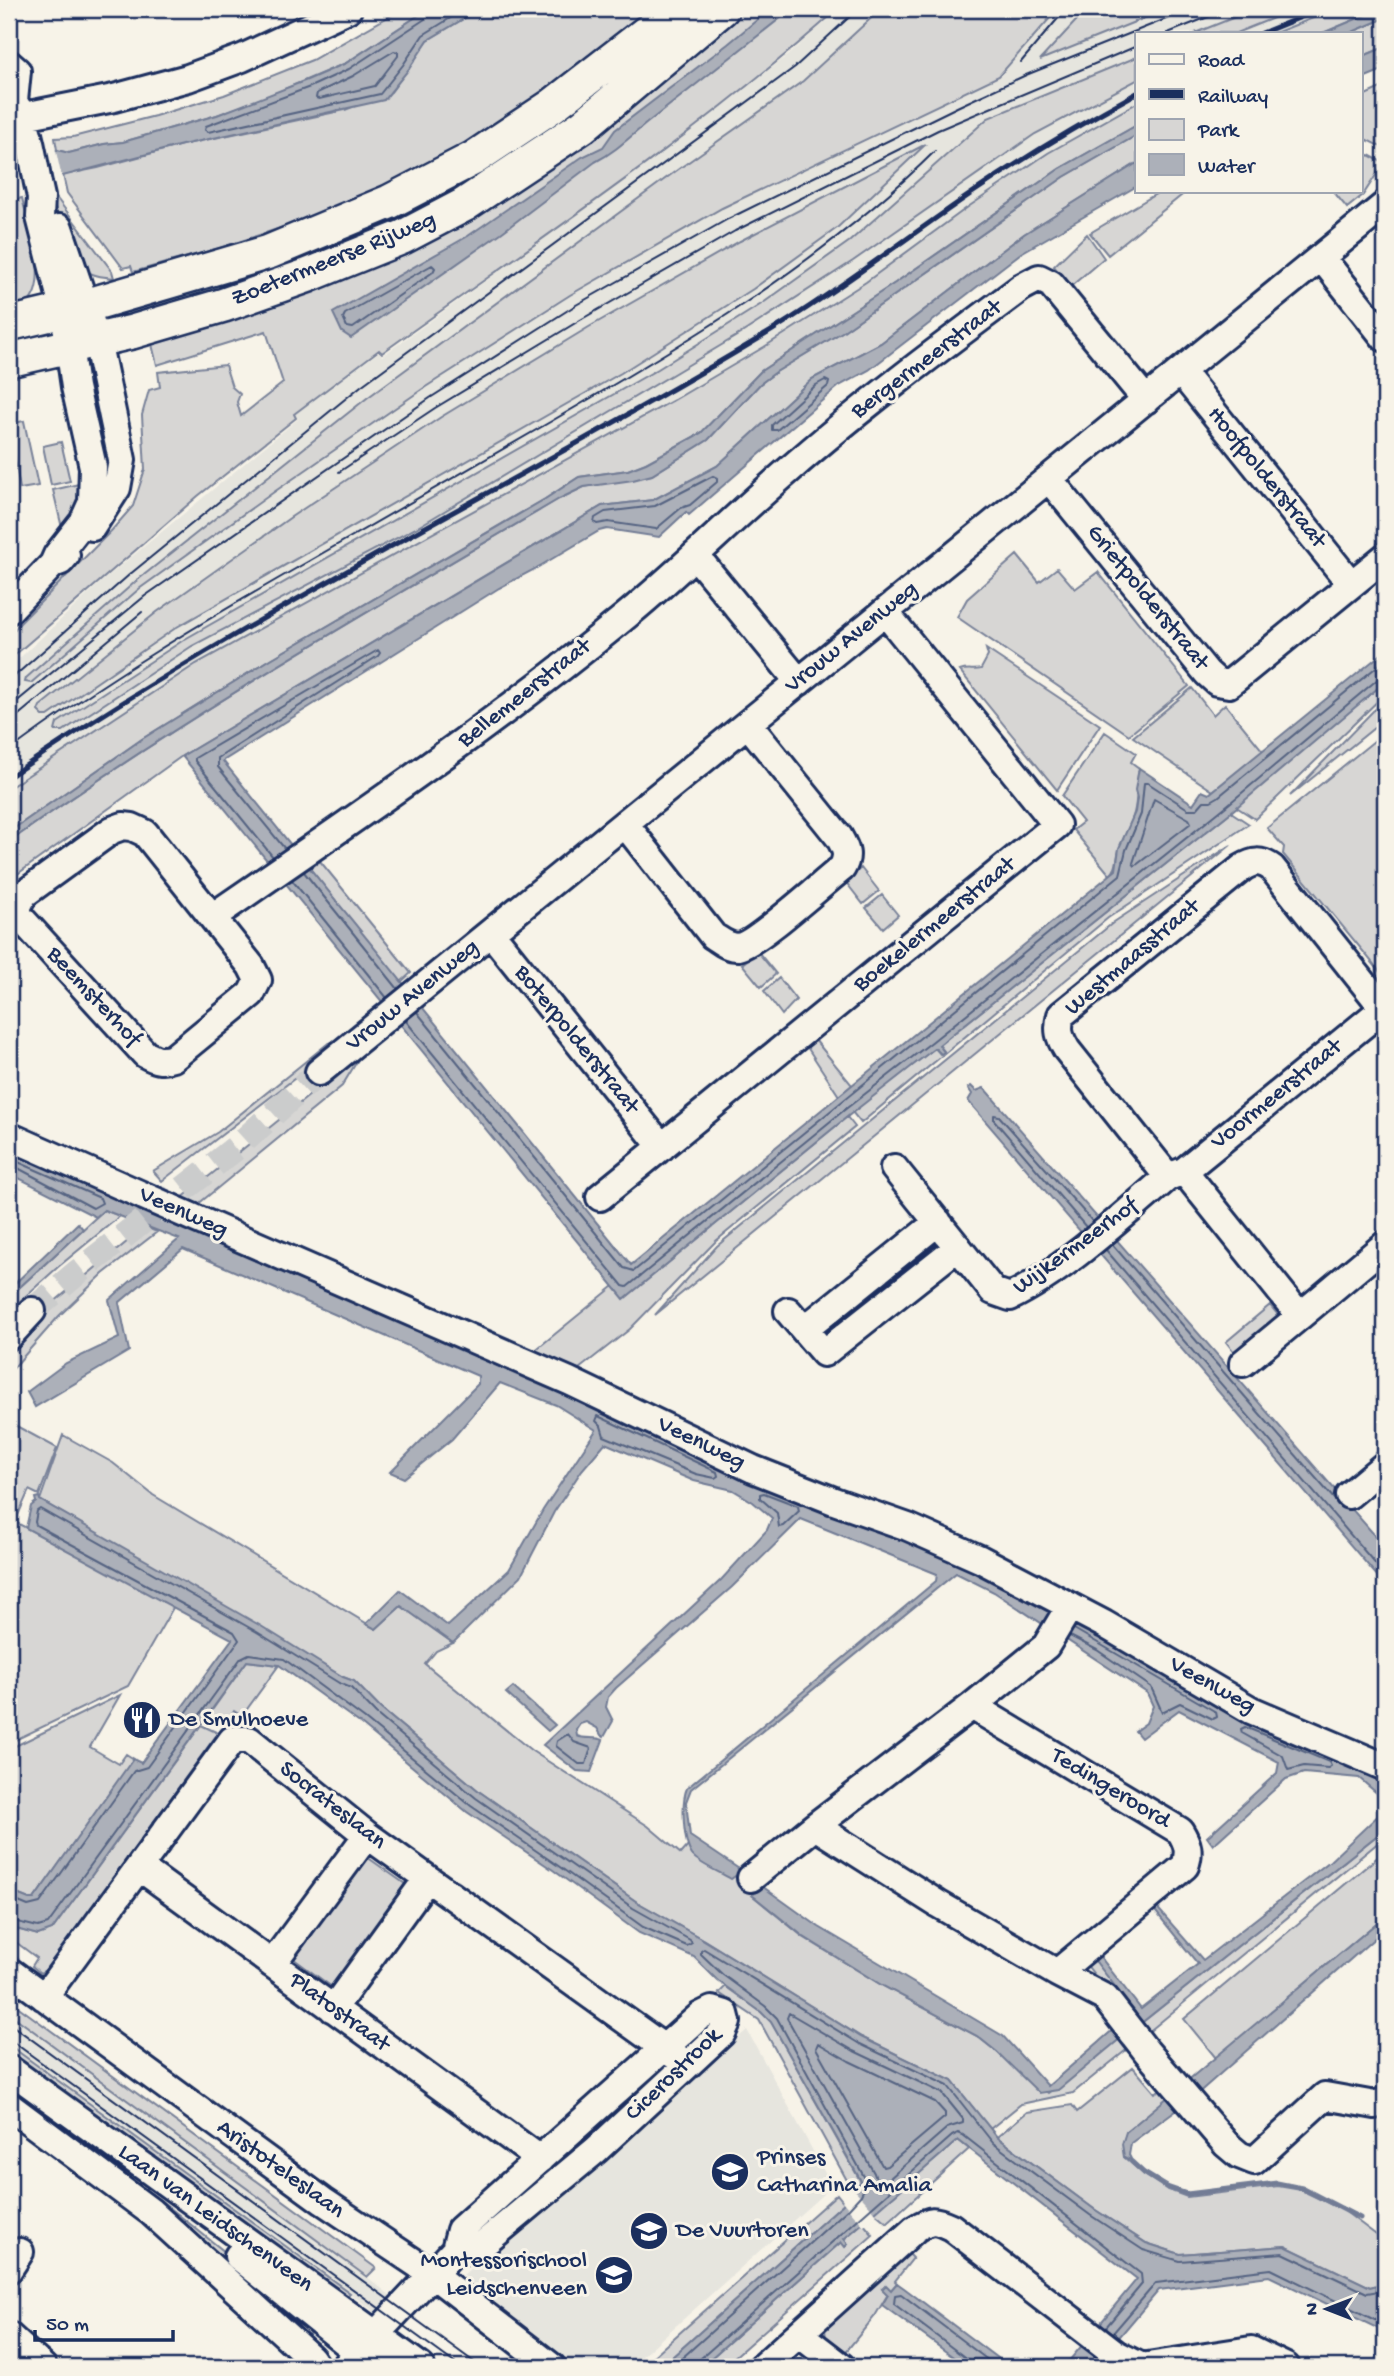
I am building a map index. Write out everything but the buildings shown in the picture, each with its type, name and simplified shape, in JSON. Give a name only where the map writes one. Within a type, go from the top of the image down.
[{"type":"main road","name":"Zoetermeerse Rijweg","points":[[9,324],[269,252],[389,202],[496,144],[552,106],[677,9]]},
{"type":"main road","name":"Zoetermeerse Rijweg","points":[[9,360],[223,305],[309,275],[403,237],[464,205],[583,126],[722,9]]},
{"type":"street","points":[[13,109],[114,98],[188,78],[242,58],[348,9]]},
{"type":"street","points":[[9,64],[17,71],[13,109],[29,143],[40,192],[54,212],[83,343],[75,387],[93,467],[94,487],[92,502],[83,522],[53,564],[9,610]]},
{"type":"street","name":"Vrouw Avenweg","points":[[319,1072],[1385,205]]},
{"type":"street","points":[[1321,257],[1385,338]]},
{"type":"street","name":"Bergermeerstraat","points":[[695,555],[789,470],[885,390],[1022,287],[1040,278],[1051,284],[1146,400]]},
{"type":"street","name":"Hoofpolderstraat","points":[[1181,372],[1351,584]]},
{"type":"street","name":"Grietpolderstraat","points":[[1049,479],[1217,682],[1229,684],[1385,557]]},
{"type":"street","points":[[695,555],[799,682]]},
{"type":"street","name":"Bellemeerstraat","points":[[212,917],[394,793],[561,667],[695,555]]},
{"type":"street","name":"Boekelermeerstraat","points":[[600,1196],[1057,825],[885,612]]},
{"type":"street","points":[[625,824],[713,936],[728,946],[741,947],[755,939],[842,868],[847,851],[748,724]]},
{"type":"street","name":"Beemsterhof","points":[[123,826],[145,833],[212,917],[251,966],[258,981],[251,995],[173,1058],[158,1061],[145,1054],[23,922],[18,915],[18,906],[24,894],[112,830],[123,826]]},
{"type":"street","name":"Westmaasstraat","points":[[1300,1316],[1067,1050],[1059,1037],[1061,1015],[1252,862],[1264,862],[1272,868],[1385,1009]]},
{"type":"street","name":"Boterpolderstraat","points":[[491,933],[662,1147]]},
{"type":"street","name":"Voormeerstraat","points":[[1176,1174],[1385,1009]]},
{"type":"street","name":"Veenweg","points":[[9,1136],[569,1381],[753,1469],[908,1527],[981,1559],[1070,1605],[1251,1710],[1385,1767]]},
{"type":"street","name":"Wijkermeerhof","points":[[894,1168],[993,1291],[1010,1297],[1025,1290],[1080,1250],[1176,1174]]},
{"type":"street","points":[[938,1222],[796,1320],[824,1353],[958,1247]]},
{"type":"street","points":[[1243,1363],[1385,1245]]},
{"type":"street","points":[[9,1336],[23,1311]]},
{"type":"street","points":[[1349,1495],[1385,1465]]},
{"type":"street","points":[[751,1878],[1046,1646],[1070,1605]]},
{"type":"street","name":"Tedingeroord","points":[[972,1706],[1180,1831],[1187,1843],[1189,1856],[1185,1866],[1057,1973]]},
{"type":"street","name":"Socrateslaan","points":[[44,1997],[232,1740],[249,1740],[367,1835],[688,2065]]},
{"type":"street","points":[[815,1826],[938,1904],[1105,1998],[1183,2094],[1238,2155],[1254,2161],[1325,2096],[1375,2105],[1385,2101]]},
{"type":"street","points":[[272,1964],[367,1835]]},
{"type":"street","name":"Platostraat","points":[[139,1867],[540,2159]]},
{"type":"street","points":[[333,2009],[427,1879]]},
{"type":"street","name":"Aristoteleslaan","points":[[9,1971],[312,2193],[432,2274],[552,2367]]},
{"type":"street","name":"Cicerostrook","points":[[359,2351],[454,2250],[460,2230],[707,2011],[726,2014],[726,2029],[596,2150],[475,2251],[454,2250]]},
{"type":"street","name":"Laan van Leidschenveen","points":[[9,2070],[359,2351],[421,2367]]},
{"type":"street","name":"Laan van Leidschenveen","points":[[9,2086],[186,2215],[381,2367]]},
{"type":"street","points":[[9,2106],[151,2212],[311,2358],[317,2367]]},
{"type":"street","points":[[762,2367],[915,2229],[925,2222],[936,2220],[951,2227],[1116,2354],[1142,2367],[1251,2350],[1286,2367]]},
{"type":"street","points":[[799,2334],[842,2367]]},
{"type":"street","points":[[9,2336],[43,2367]]},
{"type":"shaded area","points":[[840,9],[1087,9],[1042,59],[1167,9],[1255,9],[1198,32],[1135,32],[1135,58],[988,118],[850,241],[763,303],[625,387],[630,400],[740,334],[853,261],[1035,134],[1135,81],[1135,104],[1048,153],[968,207],[866,282],[764,347],[674,400],[196,664],[9,788],[9,668],[101,582],[298,419],[295,414],[379,352],[382,356],[657,157],[788,55]]},
{"type":"shaded area","points":[[1296,9],[1336,9],[1278,32],[1238,32]]},
{"type":"shaded area","points":[[9,2013],[395,2299],[378,2314],[9,2045]]},
{"type":"shaded area","name":"De Vuurtoren","points":[[747,2030],[832,2186],[630,2367],[578,2367],[534,2335],[463,2275]]},
{"type":"green space","points":[[402,9],[428,9],[346,63],[266,97],[217,115],[123,142],[69,153],[57,150],[55,138],[73,137],[155,116],[224,95],[312,60]]},
{"type":"green space","points":[[480,9],[665,9],[528,117],[329,212],[220,248],[133,272],[131,266],[123,268],[67,193],[63,175],[182,145],[345,110],[391,92],[428,40]]},
{"type":"green space","points":[[734,9],[838,9],[784,56],[672,144],[382,353],[379,350],[294,414],[296,418],[198,496],[9,660],[9,638],[17,626],[133,506],[145,469],[142,415],[149,390],[160,387],[158,372],[225,365],[232,387],[240,394],[237,402],[241,416],[283,383],[266,331],[157,365],[150,336],[378,256]]},
{"type":"green space","points":[[881,9],[1058,9],[999,76],[722,208],[570,295],[424,388],[139,589],[31,683],[25,682],[26,678],[135,582],[367,398],[803,81]]},
{"type":"green space","points":[[1087,9],[1167,9],[1040,60]]},
{"type":"green space","points":[[1255,9],[1296,9],[1238,32],[1198,32]]},
{"type":"green space","points":[[1336,9],[1380,9],[1325,32],[1278,32]]},
{"type":"green space","points":[[1385,18],[1385,47],[1362,57],[1362,32],[1352,32]]},
{"type":"green space","points":[[1135,58],[1135,81],[1035,134],[853,261],[740,334],[416,528],[192,646],[63,731],[55,731],[57,723],[185,639],[658,369],[763,303],[850,241],[988,118]]},
{"type":"green space","points":[[1385,86],[1385,149],[1362,138],[1362,97]]},
{"type":"green space","points":[[1135,104],[1135,126],[1059,169],[895,283],[761,371],[701,433],[628,470],[579,477],[271,659],[142,739],[9,832],[9,788],[196,664],[674,400],[764,347],[866,282],[968,207],[1048,153]]},
{"type":"green space","points":[[1135,136],[1135,164],[1024,234],[881,343],[812,379],[717,466],[653,500],[602,506],[182,756],[9,880],[9,842],[143,751],[280,664],[559,499],[584,487],[652,475],[708,440],[760,384],[776,372],[842,332],[1064,177]]},
{"type":"green space","points":[[926,144],[837,228],[753,289],[621,373],[177,627],[48,716],[43,716],[38,711],[40,706],[157,612],[291,517],[441,417],[589,327],[740,241]]},
{"type":"green space","points":[[1362,152],[1384,163],[1363,195],[1347,208],[1334,192],[1362,192]]},
{"type":"green space","points":[[1159,192],[1186,192],[1108,255],[1090,233]]},
{"type":"green space","points":[[55,196],[112,271],[114,278],[90,273],[77,262],[64,235],[52,197]]},
{"type":"green space","points":[[22,198],[36,253],[37,282],[34,294],[27,304],[12,312],[9,274],[16,210],[14,200]]},
{"type":"green space","points":[[1087,234],[1104,258],[1070,287],[1054,266]]},
{"type":"green space","points":[[24,421],[38,486],[20,489],[9,424]]},
{"type":"green space","points":[[61,442],[70,481],[51,485],[43,446]]},
{"type":"green space","points":[[79,484],[85,500],[63,532],[53,490]]},
{"type":"green space","points":[[1017,555],[1039,582],[1057,568],[1075,589],[1098,572],[1189,686],[1129,735],[957,617],[967,599]]},
{"type":"green space","points":[[986,649],[1100,725],[1057,790],[960,671],[981,669],[988,656]]},
{"type":"green space","points":[[1385,682],[1385,694],[1255,819],[1235,806]]},
{"type":"green space","points":[[1192,688],[1213,715],[1225,704],[1263,751],[1213,791],[1133,737]]},
{"type":"green space","points":[[1381,705],[1385,710],[1385,719],[1290,796],[1373,711]]},
{"type":"green space","points":[[1105,732],[1136,753],[1131,762],[1139,768],[1134,813],[1119,850],[1116,867],[1110,875],[1073,830],[1083,822],[1062,796]]},
{"type":"green space","points":[[1385,732],[1385,978],[1283,854],[1284,847],[1267,828]]},
{"type":"green space","points":[[1231,812],[1249,824],[1108,918],[861,1123],[852,1112],[935,1048],[940,1054],[944,1051],[939,1045]]},
{"type":"green space","points":[[1231,845],[655,1315],[717,1246],[1114,922]]},
{"type":"green space","points":[[320,861],[411,973],[401,982],[310,869]]},
{"type":"green space","points":[[861,868],[879,891],[863,904],[845,881]]},
{"type":"green space","points":[[882,895],[898,915],[883,928],[866,908]]},
{"type":"green space","points":[[758,952],[776,974],[761,987],[742,964]]},
{"type":"green space","points":[[779,978],[796,1000],[782,1015],[764,991]]},
{"type":"green space","points":[[346,1036],[347,1038],[162,1181],[153,1171],[218,1132],[327,1044]]},
{"type":"green space","points":[[815,1040],[852,1085],[839,1096],[807,1047]]},
{"type":"green space","points":[[362,1053],[342,1086],[197,1205],[177,1202]]},
{"type":"green space","points":[[847,1117],[855,1127],[716,1241],[630,1329],[579,1369],[528,1356],[614,1286],[625,1298]]},
{"type":"green space","points":[[104,1210],[120,1216],[9,1311],[9,1297]]},
{"type":"green space","points":[[145,1227],[157,1232],[103,1274],[59,1316],[9,1373],[9,1348],[48,1307]]},
{"type":"green space","points":[[922,1247],[928,1256],[835,1330],[829,1323]]},
{"type":"green space","points":[[1270,1305],[1283,1321],[1239,1358],[1226,1342]]},
{"type":"green space","points":[[9,1422],[57,1448],[39,1495],[29,1490],[15,1522],[9,1519]]},
{"type":"green space","points":[[63,1435],[113,1463],[153,1495],[376,1629],[401,1606],[453,1643],[436,1651],[425,1664],[532,1751],[648,1826],[681,1854],[688,1846],[693,1856],[742,1871],[759,1884],[752,1895],[803,1937],[883,1986],[977,2036],[1048,2093],[1121,2037],[1130,2047],[1073,2093],[1021,2104],[990,2129],[952,2081],[861,2037],[637,1902],[480,1792],[380,1708],[354,1681],[40,1500]]},
{"type":"green space","points":[[15,1522],[174,1606],[128,1686],[9,1743],[9,1535]]},
{"type":"green space","points":[[247,1661],[279,1665],[242,1716],[234,1711],[225,1725],[208,1716]]},
{"type":"green space","points":[[120,1695],[90,1747],[119,1764],[126,1754],[134,1759],[34,1899],[9,1891],[9,1749]]},
{"type":"green space","points":[[201,1725],[218,1733],[46,1970],[40,1973],[32,1966],[37,1958],[13,1940],[9,1944],[9,1927],[38,1935],[52,1930]]},
{"type":"green space","points":[[1385,1829],[1385,1837],[1146,2034],[1140,2033],[1082,1959],[1090,1954],[1135,2012],[1133,2014],[1140,2024]]},
{"type":"green space","points":[[1385,1851],[1385,1916],[1216,2058],[1184,2019]]},
{"type":"green space","points":[[367,1857],[405,1884],[332,1987],[294,1959]]},
{"type":"green space","points":[[726,1986],[771,2022],[861,2182],[855,2191],[759,2020],[719,1993]]},
{"type":"green space","points":[[9,2000],[376,2268],[367,2277],[9,2013]]},
{"type":"green space","points":[[9,2045],[350,2293],[341,2303],[9,2061]]},
{"type":"green space","points":[[1133,2067],[1155,2093],[1167,2085],[1174,2093],[1126,2132],[1124,2157],[1143,2174],[1166,2189],[1187,2197],[1278,2186],[1301,2190],[1343,2210],[1379,2237],[1385,2238],[1385,2283],[1370,2287],[1285,2246],[1180,2254],[1146,2243],[1094,2209],[997,2137],[1027,2112],[1072,2105],[1077,2112]]},
{"type":"green space","points":[[9,2091],[159,2199],[317,2326],[306,2337],[216,2251],[210,2256],[9,2098]]},
{"type":"green space","points":[[958,2140],[969,2149],[887,2223],[874,2212]]},
{"type":"green space","points":[[837,2194],[844,2203],[661,2367],[641,2367]]},
{"type":"green space","points":[[863,2223],[873,2235],[723,2367],[701,2367],[841,2242],[846,2247],[848,2244],[844,2239]]},
{"type":"green space","points":[[909,2254],[913,2258],[895,2281],[897,2283],[891,2290],[883,2289],[888,2294],[875,2316],[844,2354],[826,2339],[825,2329],[828,2322]]},
{"type":"water","points":[[428,9],[480,9],[428,40],[384,100],[182,145],[9,190],[9,162],[57,150],[69,153],[123,142],[217,115],[346,63]]},
{"type":"water","points":[[770,9],[792,9],[616,149],[501,233],[351,338],[342,332],[333,313],[468,236],[582,157],[603,147],[615,130]]},
{"type":"water","points":[[1385,9],[1385,18],[1352,32],[1325,32]]},
{"type":"water","points":[[1385,47],[1385,69],[1362,79],[1362,57]]},
{"type":"water","points":[[1135,126],[1135,136],[1064,177],[842,332],[776,372],[760,384],[708,440],[652,475],[584,487],[559,499],[211,707],[9,842],[9,832],[142,739],[271,659],[579,477],[628,470],[701,433],[761,371],[895,283],[1059,169]]},
{"type":"water","points":[[1135,164],[1135,187],[1021,253],[869,370],[839,386],[689,515],[686,512],[659,537],[607,529],[599,531],[499,588],[223,761],[631,1265],[1116,870],[1119,848],[1135,812],[1139,768],[1193,804],[1202,791],[1209,794],[1385,651],[1385,682],[1231,812],[939,1045],[944,1052],[941,1054],[935,1048],[624,1299],[182,756],[602,506],[653,500],[717,466],[812,379],[881,343],[1024,234]]},
{"type":"water","points":[[971,1086],[976,1091],[984,1088],[1385,1547],[1385,1585],[968,1101],[972,1094],[968,1088]]},
{"type":"water","points":[[9,1150],[984,1574],[1365,1769],[1385,1781],[1385,1800],[1359,1778],[1304,1773],[1286,1779],[1213,1845],[1207,1837],[1277,1773],[1279,1762],[1179,1710],[1141,1738],[1135,1731],[1146,1723],[1153,1706],[1147,1693],[994,1592],[956,1573],[691,1789],[686,1802],[690,1836],[742,1871],[731,1879],[700,1862],[689,1849],[684,1822],[687,1788],[936,1581],[937,1574],[801,1519],[732,1587],[616,1688],[608,1697],[606,1707],[613,1721],[604,1737],[597,1728],[586,1722],[580,1724],[576,1730],[577,1736],[603,1740],[591,1772],[577,1771],[543,1745],[721,1580],[767,1530],[772,1518],[733,1490],[694,1481],[605,1443],[582,1470],[554,1512],[521,1576],[453,1643],[401,1606],[376,1629],[366,1624],[400,1590],[448,1626],[509,1570],[543,1510],[596,1430],[556,1405],[500,1383],[452,1439],[404,1478],[390,1472],[478,1384],[478,1376],[183,1249],[119,1303],[129,1351],[35,1407],[27,1392],[66,1363],[119,1338],[109,1300],[179,1239],[104,1210],[96,1217],[9,1175]]},
{"type":"water","points":[[78,1223],[83,1229],[9,1297],[9,1289]]},
{"type":"water","points":[[39,1497],[354,1681],[380,1708],[480,1792],[637,1902],[861,2037],[952,2081],[997,2137],[1094,2209],[1146,2243],[1180,2254],[1285,2246],[1370,2287],[1385,2283],[1385,2332],[1269,2276],[1159,2290],[1094,2367],[1064,2367],[1137,2279],[958,2140],[844,2239],[848,2244],[845,2247],[841,2242],[701,2367],[661,2367],[844,2203],[861,2181],[771,2022],[718,1981],[694,1957],[639,1933],[467,1812],[361,1724],[279,1665],[247,1661],[52,1930],[38,1935],[9,1927],[9,1891],[34,1899],[133,1759],[141,1763],[232,1639],[26,1528],[31,1506],[36,1502],[35,1498]]},
{"type":"water","points":[[513,1687],[555,1725],[548,1731],[506,1693]]},
{"type":"water","points":[[1385,1809],[1385,1829],[1140,2024],[1132,2014],[1135,2012],[1093,1958],[1098,1954],[1141,2009],[1198,1964],[1152,1907],[1155,1905],[1203,1960],[1330,1861]]},
{"type":"water","points":[[759,1884],[819,1927],[1003,2036],[1048,2086],[1115,2028],[1122,2037],[1058,2090],[1039,2093],[977,2036],[883,1986],[804,1937],[752,1895]]},
{"type":"water","points":[[1385,1916],[1385,1929],[1195,2096],[1131,2143],[1129,2155],[1132,2161],[1124,2157],[1122,2144],[1126,2132]]},
{"type":"water","points":[[897,2283],[1009,2367],[967,2367],[882,2305],[888,2295],[882,2289],[886,2285],[891,2290]]},
{"type":"pier","points":[[55,147],[62,178],[9,193],[9,159]]},
{"type":"pier","points":[[853,2188],[877,2214],[864,2226],[842,2201]]},
{"type":"waterway","points":[[1132,2162],[1167,2187],[1187,2194],[1277,2183],[1302,2188],[1360,2218]]},
{"type":"tunnel","points":[[32,1311],[237,1147],[319,1072]]},
{"type":"tram line","points":[[9,681],[129,575],[361,386],[795,67],[858,9]]},
{"type":"tram line","points":[[1021,62],[1066,9]]},
{"type":"tram line","points":[[9,708],[145,596],[430,398],[576,305],[728,219],[957,107],[1026,75],[1191,9]]},
{"type":"tram line","points":[[1170,32],[1228,9]]},
{"type":"tram line","points":[[339,472],[435,408],[735,231],[938,130],[1135,47]]},
{"type":"tram line","points":[[9,751],[81,700],[194,628],[702,331],[800,265],[847,229],[935,151]]},
{"type":"tram line","points":[[9,723],[142,612]]},
{"type":"tram line","points":[[9,2023],[481,2367]]},
{"type":"tram line","points":[[9,2039],[460,2367]]},
{"type":"railway","points":[[1264,32],[1321,9]]},
{"type":"railway","points":[[9,777],[99,718],[283,607],[753,342],[1012,167],[1135,94]]},
{"type":"place","name":"De Smulhoeve","points":[[142,1720]]},
{"type":"place","name":"Prinses Catharina Amalia","points":[[730,2172]]},
{"type":"place","name":"De Vuurtoren","points":[[649,2231]]},
{"type":"place","name":"Montessorischool Leidschenveen","points":[[614,2275]]}]
